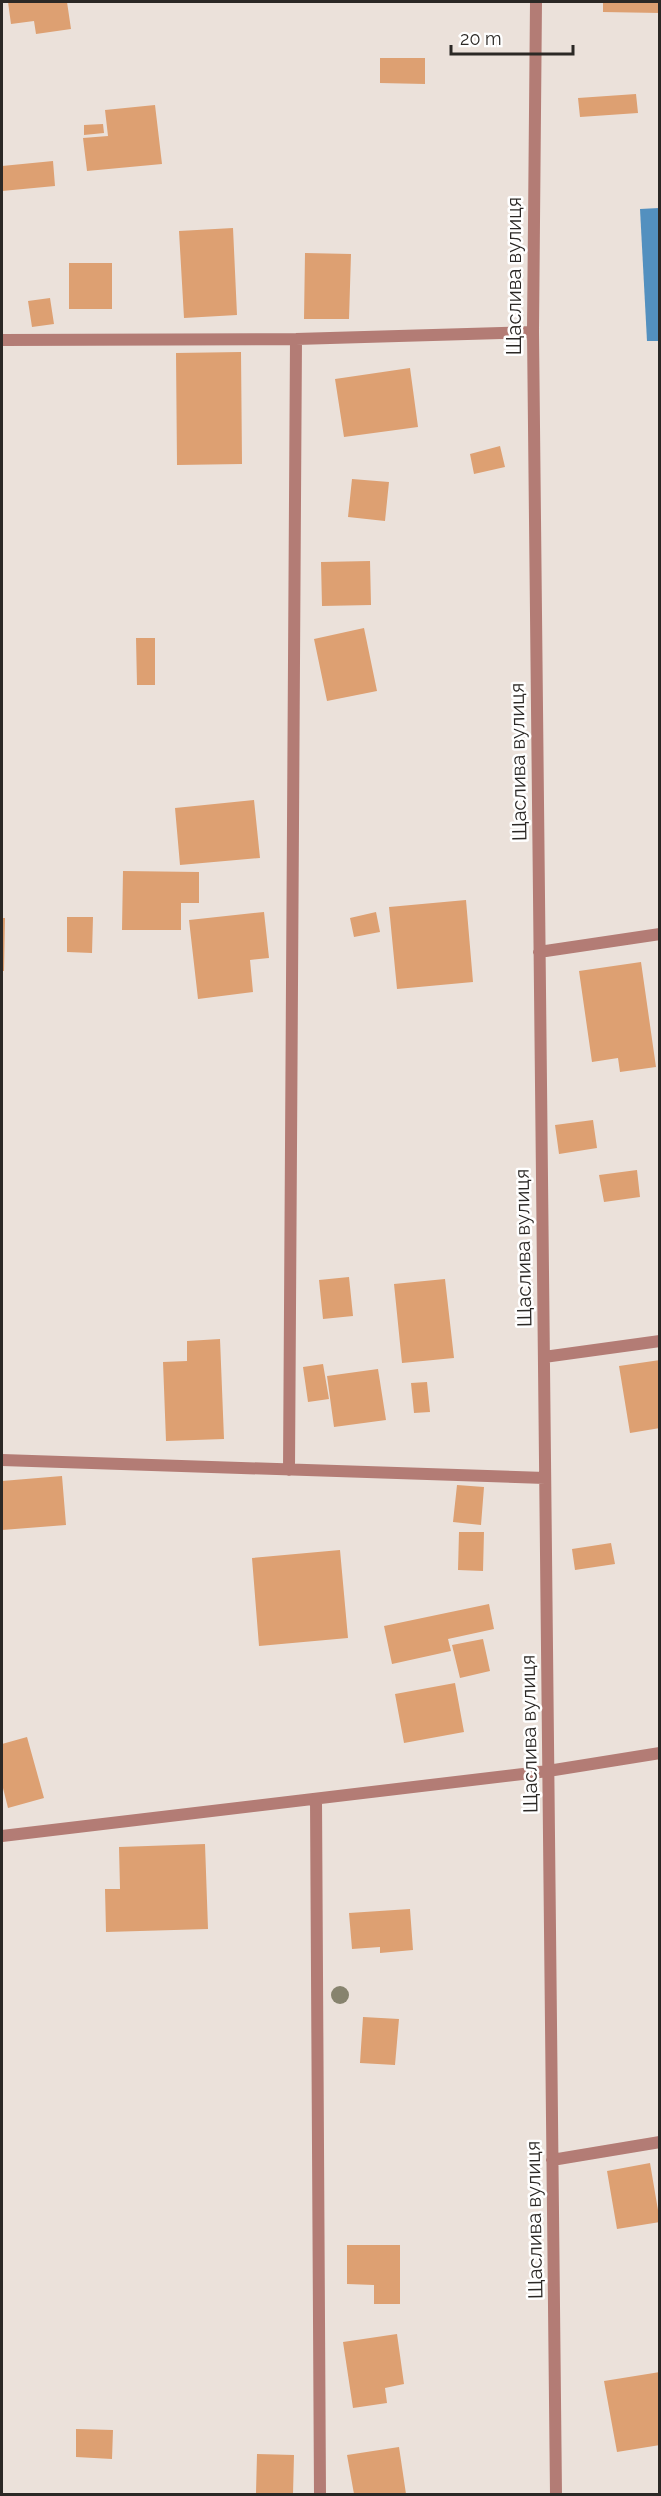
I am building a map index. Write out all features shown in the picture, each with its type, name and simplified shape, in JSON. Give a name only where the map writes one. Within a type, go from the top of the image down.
[{"type":"street","name":"Щаслива вулиця","points":[[536,2],[533,332],[556,2494]]},
{"type":"street","points":[[2,340],[296,339],[533,332]]},
{"type":"street","points":[[289,1470],[296,339]]},
{"type":"street","points":[[539,952],[660,934]]},
{"type":"street","points":[[544,1358],[660,1341]]},
{"type":"street","points":[[2,1460],[545,1478]]},
{"type":"street","points":[[2,1836],[549,1771],[660,1753]]},
{"type":"street","points":[[316,1799],[320,2494]]},
{"type":"street","points":[[552,2160],[660,2142]]},
{"type":"water","points":[[659,208],[659,341],[647,341],[640,209]]},
{"type":"building","points":[[8,2],[67,2],[71,29],[36,34],[34,21],[11,24]]},
{"type":"building","points":[[603,2],[660,2],[660,13],[603,12]]},
{"type":"building","points":[[380,58],[425,58],[425,84],[380,83]]},
{"type":"building","points":[[636,94],[638,113],[580,117],[578,98]]},
{"type":"building","points":[[155,105],[162,164],[87,171],[83,138],[108,136],[105,110]]},
{"type":"building","points":[[103,124],[104,133],[84,135],[84,125]]},
{"type":"building","points":[[53,161],[55,186],[2,191],[2,166]]},
{"type":"building","points":[[233,228],[237,315],[184,318],[179,231]]},
{"type":"building","points":[[305,253],[351,254],[349,319],[304,319]]},
{"type":"building","points":[[69,263],[112,263],[112,309],[69,309]]},
{"type":"building","points":[[50,298],[54,324],[32,327],[28,301]]},
{"type":"building","points":[[241,352],[242,464],[177,465],[176,353]]},
{"type":"building","points":[[410,368],[418,427],[344,437],[335,379]]},
{"type":"building","points":[[500,446],[505,467],[474,474],[470,454]]},
{"type":"building","points":[[352,479],[389,482],[385,521],[348,517]]},
{"type":"building","points":[[370,561],[371,605],[322,606],[321,562]]},
{"type":"building","points":[[364,628],[377,691],[327,701],[314,639]]},
{"type":"building","points":[[136,638],[155,638],[155,685],[137,685]]},
{"type":"building","points":[[254,800],[260,858],[180,865],[175,808]]},
{"type":"building","points":[[123,871],[199,872],[199,903],[181,903],[181,930],[122,930]]},
{"type":"building","points":[[466,900],[473,982],[397,989],[389,907]]},
{"type":"building","points":[[264,912],[269,958],[250,960],[253,992],[198,999],[189,920]]},
{"type":"building","points":[[376,912],[380,932],[354,937],[350,918]]},
{"type":"building","points":[[67,917],[93,917],[92,953],[67,952]]},
{"type":"building","points":[[2,918],[5,918],[4,971],[2,971]]},
{"type":"building","points":[[641,962],[656,1067],[620,1072],[618,1058],[592,1062],[579,971]]},
{"type":"building","points":[[593,1120],[597,1148],[559,1154],[555,1125]]},
{"type":"building","points":[[637,1170],[640,1197],[604,1202],[599,1175]]},
{"type":"building","points":[[349,1277],[353,1316],[323,1319],[319,1280]]},
{"type":"building","points":[[445,1279],[454,1358],[402,1363],[394,1284]]},
{"type":"building","points":[[220,1339],[224,1439],[166,1441],[163,1362],[187,1361],[187,1341]]},
{"type":"building","points":[[660,1360],[660,1428],[630,1433],[619,1366]]},
{"type":"building","points":[[323,1364],[329,1399],[308,1402],[303,1367]]},
{"type":"building","points":[[378,1369],[386,1420],[334,1427],[327,1376]]},
{"type":"building","points":[[427,1382],[430,1412],[414,1413],[411,1383]]},
{"type":"building","points":[[62,1476],[66,1525],[2,1530],[2,1481]]},
{"type":"building","points":[[457,1485],[484,1487],[481,1525],[453,1522]]},
{"type":"building","points":[[459,1532],[484,1532],[483,1571],[458,1570]]},
{"type":"building","points":[[611,1543],[615,1564],[575,1570],[572,1549]]},
{"type":"building","points":[[340,1550],[348,1638],[259,1646],[252,1558]]},
{"type":"building","points":[[489,1604],[494,1629],[448,1639],[451,1651],[392,1664],[384,1626]]},
{"type":"building","points":[[483,1639],[490,1671],[460,1678],[452,1645]]},
{"type":"building","points":[[455,1683],[464,1732],[404,1743],[395,1694]]},
{"type":"building","points":[[27,1737],[44,1798],[8,1808],[2,1784],[2,1744]]},
{"type":"building","points":[[205,1844],[208,1929],[106,1932],[105,1889],[120,1889],[119,1847]]},
{"type":"building","points":[[410,1909],[413,1950],[380,1953],[380,1947],[352,1949],[349,1913]]},
{"type":"building","points":[[363,2017],[399,2019],[395,2065],[360,2063]]},
{"type":"building","points":[[650,2163],[660,2222],[617,2229],[607,2171]]},
{"type":"building","points":[[347,2245],[400,2245],[400,2304],[374,2304],[374,2285],[347,2284]]},
{"type":"building","points":[[397,2334],[404,2384],[385,2388],[387,2403],[353,2408],[343,2342]]},
{"type":"building","points":[[660,2372],[660,2445],[617,2452],[604,2381]]},
{"type":"building","points":[[76,2429],[113,2430],[112,2459],[76,2457]]},
{"type":"building","points":[[399,2447],[406,2494],[354,2494],[347,2455]]},
{"type":"building","points":[[257,2454],[294,2455],[293,2494],[256,2493]]}]
